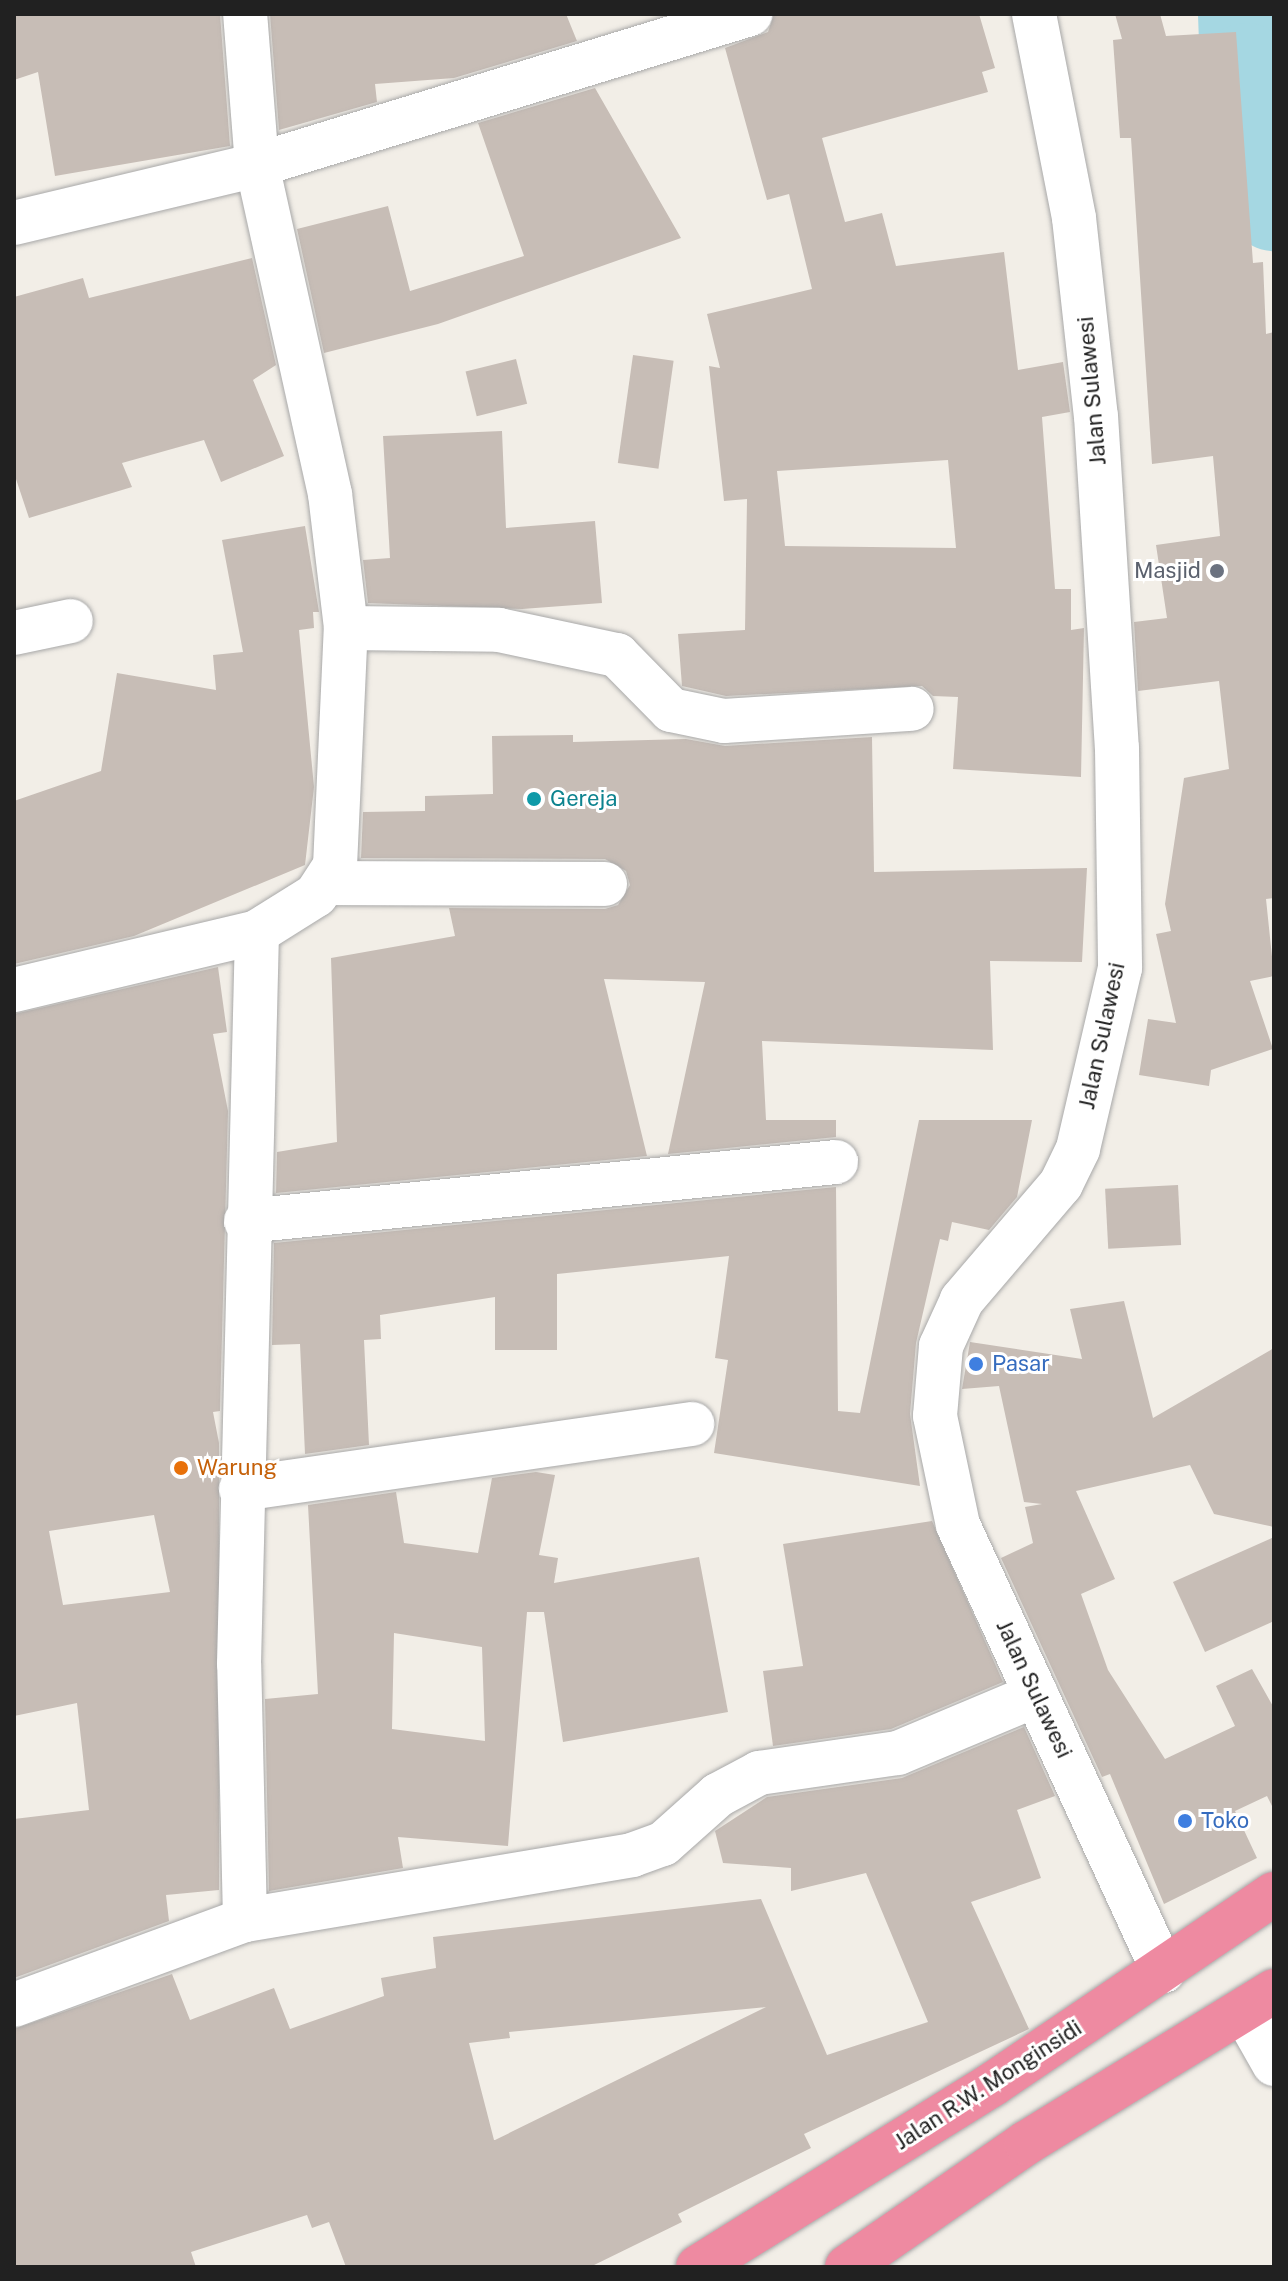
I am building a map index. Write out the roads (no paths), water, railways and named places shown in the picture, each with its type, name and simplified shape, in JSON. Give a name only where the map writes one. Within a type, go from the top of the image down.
[{"type":"highway","name":"Jalan R.W. Monginsidi","points":[[698,2267],[1163,1971],[1274,1894]]},
{"type":"highway","points":[[847,2267],[1026,2143],[1259,2001]]},
{"type":"street","points":[[14,990],[257,932],[327,883],[335,866],[346,628],[330,494],[257,165],[245,14]]},
{"type":"street","points":[[14,223],[257,165],[750,14]]},
{"type":"street","name":"Jalan Sulawesi","points":[[1034,14],[1074,218],[1096,416],[1117,748],[1120,968],[1078,1149],[1061,1184],[962,1300],[941,1346],[935,1416],[958,1525],[1163,1971]]},
{"type":"street","points":[[14,633],[71,621]]},
{"type":"street","points":[[346,628],[499,630],[617,655],[671,710],[724,721],[912,709]]},
{"type":"street","points":[[327,883],[605,884]]},
{"type":"street","points":[[245,1920],[241,1489],[246,1221],[257,932]]},
{"type":"street","points":[[246,1221],[836,1162]]},
{"type":"street","points":[[241,1489],[692,1424]]},
{"type":"street","points":[[14,2005],[245,1920],[632,1855],[663,1844],[718,1795],[759,1773],[898,1753],[1036,1695]]},
{"type":"street","points":[[1259,2001],[1274,2064]]},
{"type":"waterway","points":[[1244,14],[1246,69],[1274,205]]},
{"type":"place","name":"Masjid","points":[[1217,571]]},
{"type":"place","name":"Gereja","points":[[534,799]]},
{"type":"place","name":"Pasar","points":[[976,1364]]},
{"type":"place","name":"Warung","points":[[181,1468]]},
{"type":"place","name":"Toko","points":[[1185,1821]]}]
